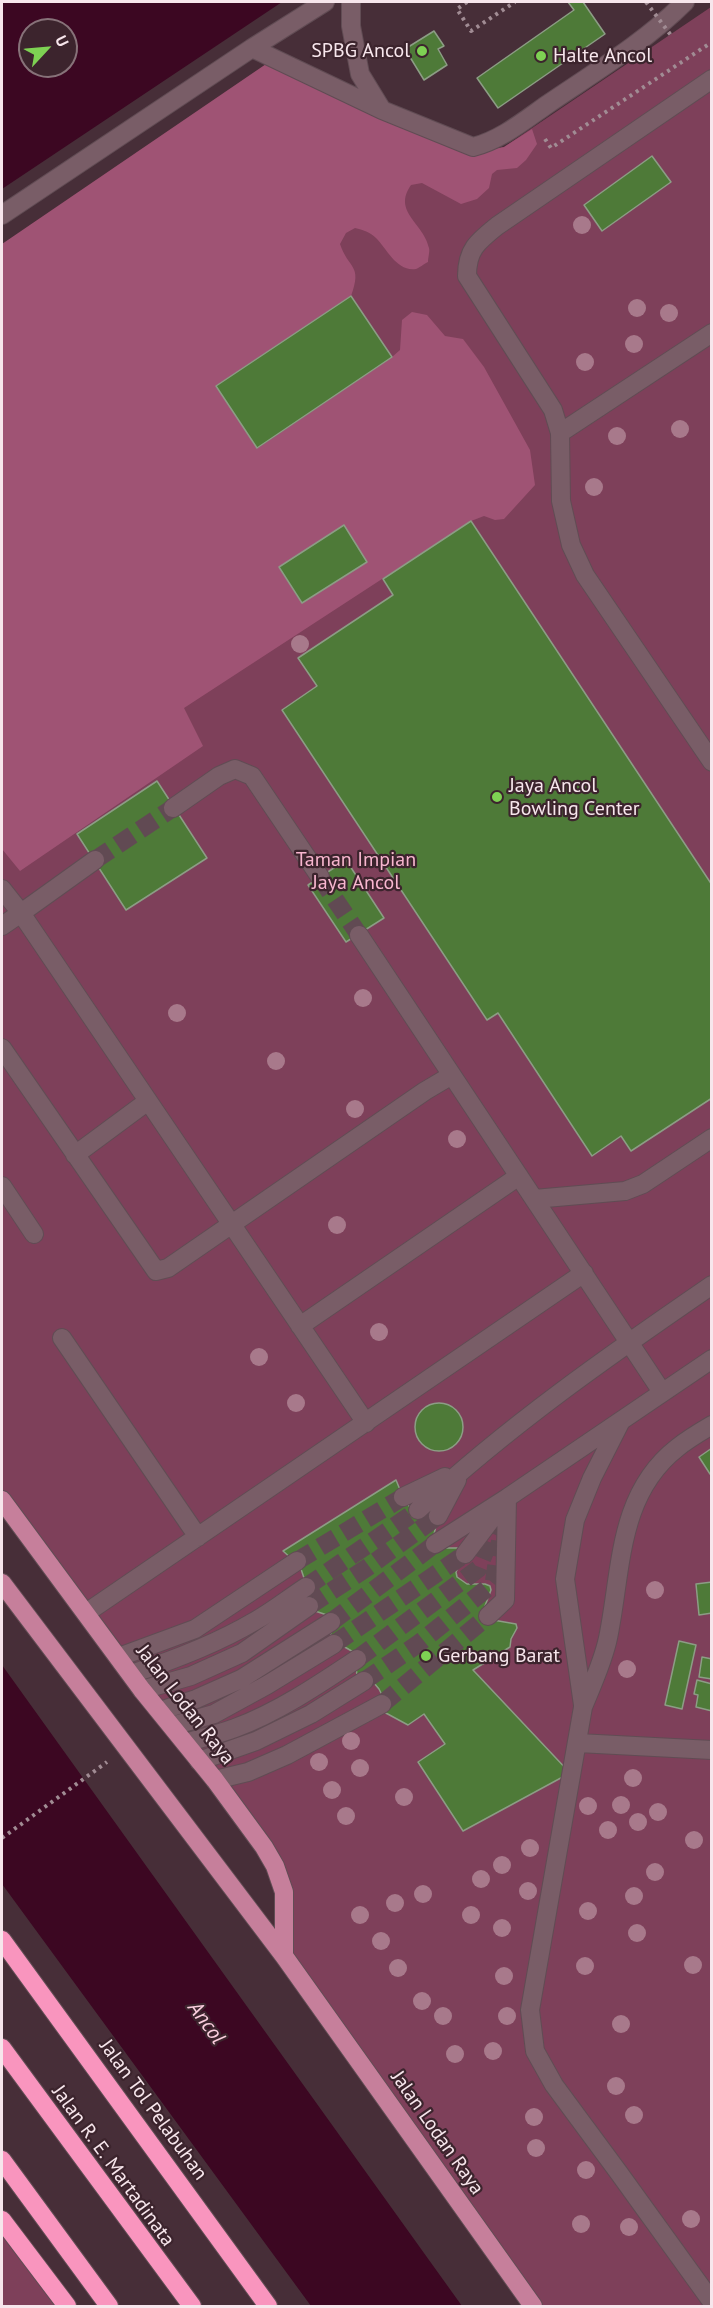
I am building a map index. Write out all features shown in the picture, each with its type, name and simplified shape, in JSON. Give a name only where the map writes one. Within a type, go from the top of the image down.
[{"type":"highway","name":"Jalan Tol Pelabuhan","points":[[2,1940],[268,2307]]},
{"type":"highway","points":[[2,2050],[189,2307]]},
{"type":"highway","points":[[2,2160],[110,2307]]},
{"type":"highway","points":[[2,2220],[67,2307]]},
{"type":"main road","name":"Jalan Lodan Raya","points":[[2,1500],[142,1690],[215,1780],[264,1847],[275,1866],[284,1892],[284,1956]]},
{"type":"main road","name":"Jalan Lodan Raya","points":[[2,1583],[284,1956],[533,2307]]},
{"type":"street","points":[[2,216],[252,48],[325,2]]},
{"type":"street","points":[[351,2],[351,26],[360,74],[382,110]]},
{"type":"street","points":[[252,48],[382,110],[460,144],[473,147],[493,141],[660,27],[685,2]]},
{"type":"street","points":[[711,79],[497,226],[476,243],[467,261],[467,276],[553,410],[560,433],[561,501],[571,545],[585,575],[711,762]]},
{"type":"street","points":[[560,433],[711,333]]},
{"type":"street","points":[[173,808],[219,776],[235,769],[252,776],[320,877]]},
{"type":"street","points":[[2,926],[95,860]]},
{"type":"street","points":[[2,889],[21,913],[366,1423]]},
{"type":"street","points":[[358,935],[662,1392]]},
{"type":"street","points":[[2,1048],[156,1271],[168,1268],[424,1091],[452,1075]]},
{"type":"street","points":[[75,1155],[148,1101]]},
{"type":"street","points":[[534,1199],[625,1191],[643,1184],[711,1138]]},
{"type":"street","points":[[300,1326],[519,1176]]},
{"type":"street","points":[[2,1186],[34,1234]]},
{"type":"street","points":[[86,1613],[584,1273]]},
{"type":"street","points":[[418,1510],[463,1468],[629,1342],[711,1285]]},
{"type":"street","points":[[62,1338],[198,1537]]},
{"type":"street","points":[[435,1544],[507,1498],[711,1359]]},
{"type":"street","points":[[583,1707],[565,1579],[575,1520],[592,1478],[623,1418]]},
{"type":"street","points":[[711,1425],[676,1449],[660,1466],[644,1486],[631,1514],[624,1538],[608,1639],[583,1707],[530,2010],[535,2051],[554,2085],[620,2173],[711,2302]]},
{"type":"street","points":[[403,1497],[463,1468]]},
{"type":"street","points":[[438,1516],[463,1468]]},
{"type":"street","points":[[465,1554],[507,1498]]},
{"type":"street","points":[[488,1616],[505,1600],[507,1498]]},
{"type":"street","points":[[119,1657],[195,1629],[297,1561]]},
{"type":"street","points":[[131,1674],[176,1660],[224,1638],[256,1621],[306,1587]]},
{"type":"street","points":[[142,1690],[191,1676],[243,1653],[309,1606]]},
{"type":"street","points":[[160,1711],[196,1700],[241,1679],[331,1622]]},
{"type":"street","points":[[172,1726],[214,1714],[334,1644]]},
{"type":"street","points":[[185,1743],[236,1727],[273,1710],[311,1690],[357,1659]]},
{"type":"street","points":[[199,1761],[256,1742],[311,1714],[364,1681]]},
{"type":"street","points":[[215,1780],[248,1772],[287,1755],[382,1704]]},
{"type":"street","points":[[578,1743],[711,1750]]},
{"type":"path","points":[[467,2],[457,9],[471,31],[515,2]]},
{"type":"path","points":[[646,2],[673,38]]},
{"type":"path","points":[[686,59],[711,42]]},
{"type":"path","points":[[2,1838],[89,1775]]},
{"type":"green space","name":"Taman Impian Jaya Ancol","points":[[711,7],[711,2306],[533,2306],[284,1956],[275,1866],[2,1500],[2,244],[504,147]]},
{"type":"green space","points":[[2,2219],[67,2306],[2,2306]]},
{"type":"shaded area","points":[[269,62],[474,153],[504,147],[532,129],[537,144],[517,168],[497,170],[492,174],[489,188],[477,199],[461,204],[422,183],[411,185],[406,194],[405,203],[411,217],[426,239],[429,249],[428,262],[417,268],[403,267],[369,233],[355,228],[346,233],[340,244],[355,272],[351,296],[216,386],[258,448],[400,350],[402,320],[412,312],[427,315],[445,336],[463,339],[484,367],[530,450],[535,485],[504,519],[495,520],[484,516],[471,521],[184,708],[203,746],[20,871],[2,849],[2,244]],"holes":[[[344,525],[367,562],[302,603],[279,567]]]},
{"type":"water","points":[[2,2],[282,2],[2,189]]},
{"type":"water","name":"Ancol","points":[[2,1665],[462,2306],[311,2306],[2,1884]]},
{"type":"building","name":"Halte Ancol","points":[[568,2],[583,2],[605,34],[498,108],[477,78],[574,10]]},
{"type":"building","points":[[434,31],[444,46],[438,49],[447,65],[424,80],[405,49]]},
{"type":"building","points":[[652,156],[671,182],[602,231],[584,205]]},
{"type":"building","points":[[351,296],[392,357],[257,448],[216,386]]},
{"type":"building","name":"Jaya Ancol Bowling Center","points":[[471,521],[712,885],[712,1098],[631,1151],[621,1136],[592,1156],[498,1013],[487,1020],[282,710],[317,686],[298,658],[393,595],[383,579]]},
{"type":"building","points":[[344,525],[367,562],[302,603],[279,567]]},
{"type":"building","points":[[157,781],[207,858],[126,910],[77,834]]},
{"type":"building","points":[[346,860],[384,918],[346,942],[308,885]]},
{"type":"building","points":[[434,1403],[444,1403],[456,1410],[463,1422],[463,1432],[456,1444],[444,1451],[434,1451],[419,1440],[415,1432],[415,1422],[426,1407]]},
{"type":"building","points":[[712,1448],[712,1473],[710,1474],[699,1457]]},
{"type":"building","name":"Gerbang Barat","points":[[396,1480],[405,1502],[410,1507],[435,1512],[437,1521],[433,1539],[440,1548],[463,1549],[465,1554],[456,1572],[457,1577],[467,1584],[490,1586],[491,1590],[484,1612],[493,1620],[516,1624],[517,1628],[511,1639],[510,1647],[473,1670],[570,1773],[463,1831],[418,1762],[445,1744],[424,1714],[408,1725],[384,1712],[379,1689],[374,1683],[357,1677],[355,1653],[343,1646],[337,1646],[330,1639],[332,1628],[327,1615],[312,1610],[306,1601],[305,1581],[300,1566],[283,1551]]},
{"type":"building","points":[[712,1582],[712,1613],[699,1615],[696,1584]]},
{"type":"building","points":[[679,1641],[696,1645],[682,1709],[665,1705]]},
{"type":"building","points":[[702,1657],[712,1659],[712,1679],[699,1677]]},
{"type":"building","points":[[697,1680],[712,1684],[712,1711],[696,1707],[698,1695],[694,1694]]},
{"type":"tunnel","points":[[95,860],[173,808]]},
{"type":"tunnel","points":[[320,877],[359,935]]},
{"type":"tunnel","points":[[297,1561],[403,1497]]},
{"type":"tunnel","points":[[306,1587],[418,1510]]},
{"type":"tunnel","points":[[309,1606],[438,1516]]},
{"type":"tunnel","points":[[357,1659],[478,1569],[495,1527]]},
{"type":"tunnel","points":[[364,1681],[418,1644],[490,1586],[494,1581],[500,1541]]},
{"type":"tunnel","points":[[331,1622],[435,1544]]},
{"type":"tunnel","points":[[334,1644],[465,1554]]},
{"type":"tunnel","points":[[382,1704],[488,1616]]},
{"type":"place","name":"SPBG Ancol","points":[[422,51]]},
{"type":"place","name":"Halte Ancol","points":[[541,56]]},
{"type":"place","name":"Jaya Ancol Bowling Center","points":[[497,797]]},
{"type":"place","name":"Gerbang Barat","points":[[426,1656]]}]
